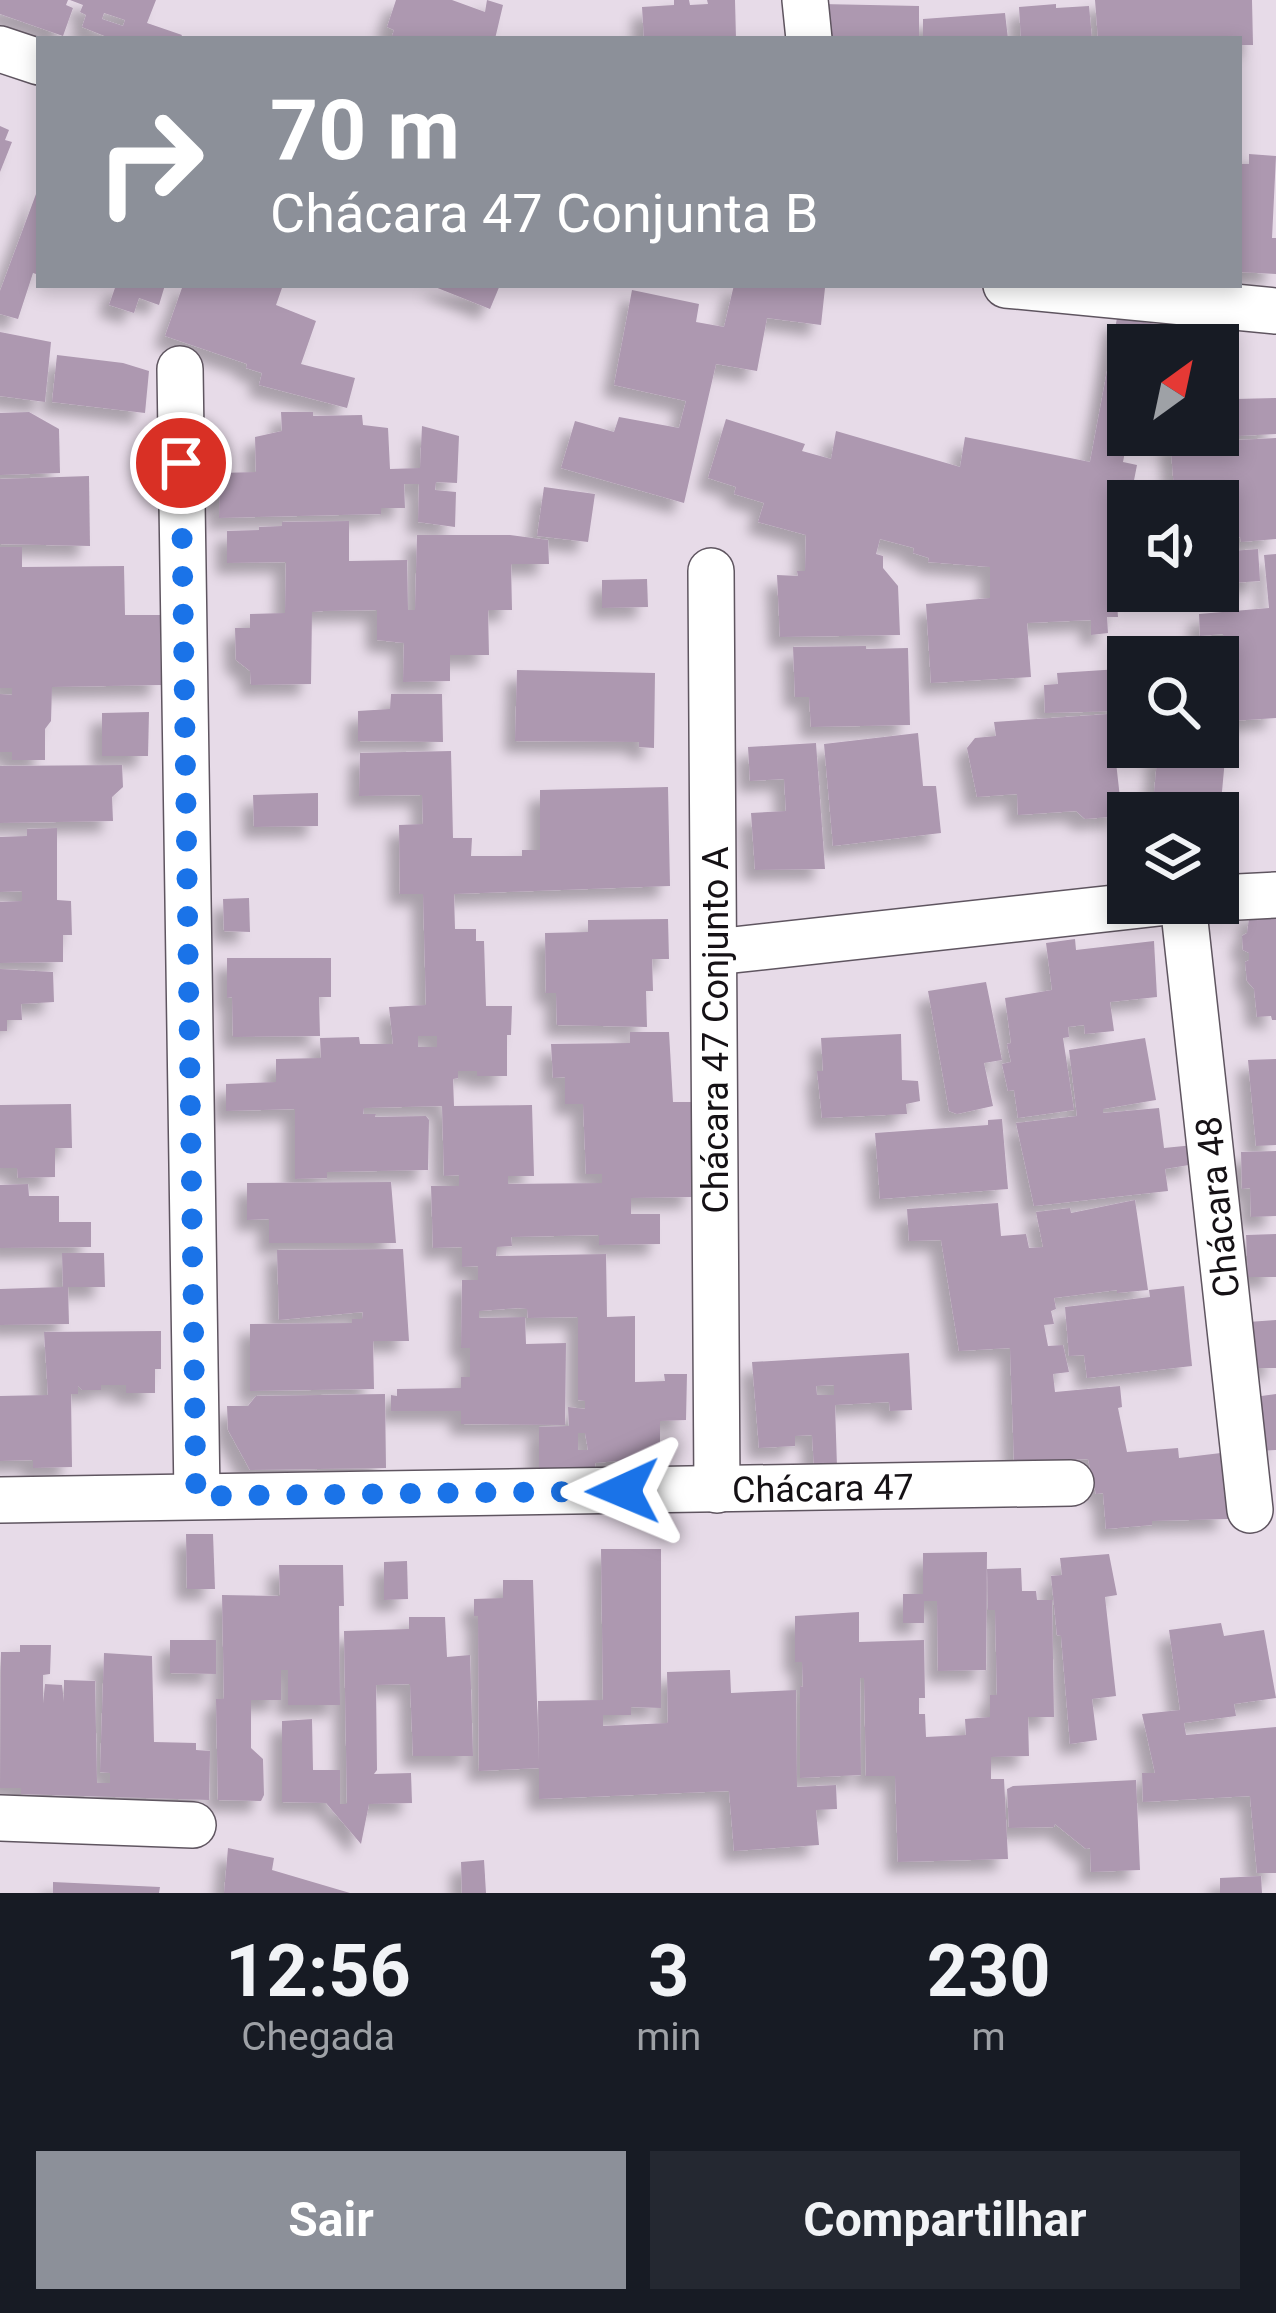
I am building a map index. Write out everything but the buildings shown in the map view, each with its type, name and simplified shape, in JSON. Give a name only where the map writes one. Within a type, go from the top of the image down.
[{"type":"street","points":[[805,0],[809,36]]},
{"type":"street","points":[[0,49],[36,61]]},
{"type":"street","points":[[1037,288],[1276,311]]},
{"type":"street","points":[[180,369],[196,1496]]},
{"type":"street","name":"Chácara 47 Conjunto A","points":[[711,571],[718,1490]]},
{"type":"street","points":[[1239,897],[1276,895]]},
{"type":"street","points":[[715,952],[1107,909]]},
{"type":"street","name":"Chácara 48","points":[[1185,924],[1250,1510]]},
{"type":"street","name":"Chácara 47","points":[[0,1500],[1071,1483]]},
{"type":"street","points":[[0,1818],[193,1825]]},
{"type":"route","points":[[181,463],[196,1496],[623,1491]]}]
